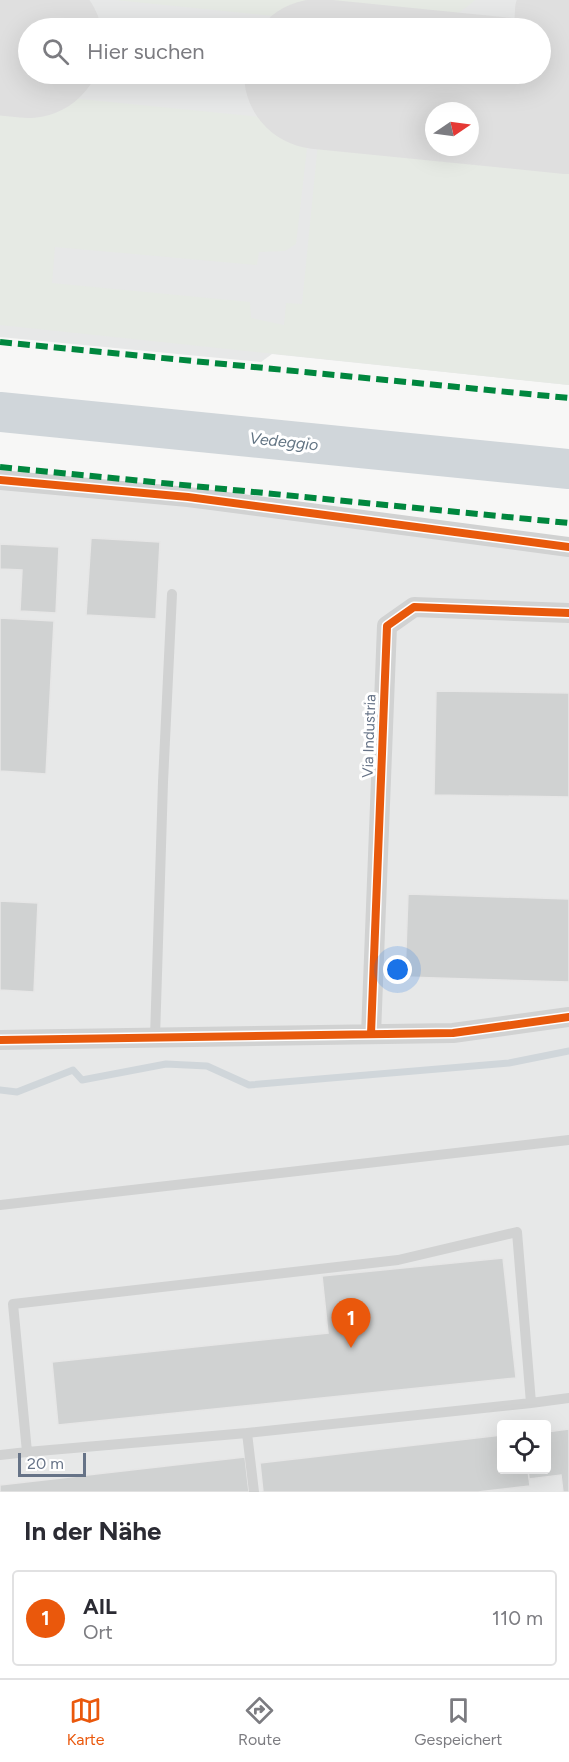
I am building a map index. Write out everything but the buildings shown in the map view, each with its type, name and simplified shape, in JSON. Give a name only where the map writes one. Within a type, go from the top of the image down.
[{"type":"street","points":[[0,480],[188,497],[569,547]]},
{"type":"street","name":"Via Industria","points":[[371,1034],[387,626],[414,607],[569,613]]},
{"type":"street","points":[[0,1040],[453,1033],[569,1017]]},
{"type":"lane","points":[[155,1038],[163,782],[172,594]]},
{"type":"lane","points":[[0,1205],[569,1140]]},
{"type":"lane","points":[[27,1452],[13,1304],[398,1260],[516,1232],[531,1403]]},
{"type":"lane","points":[[0,1455],[247,1433],[569,1398]]},
{"type":"lane","points":[[247,1433],[254,1492]]},
{"type":"shaded area","points":[[0,0],[569,0],[569,385],[272,354],[261,362],[0,337]]},
{"type":"shaded area","points":[[115,0],[475,0],[449,18],[294,18]]},
{"type":"shaded area","points":[[0,91],[310,122],[296,244],[285,251],[259,252],[257,265],[55,247],[52,283],[250,302],[251,318],[284,325],[286,303],[302,304],[320,123],[425,133],[425,156],[479,156],[479,139],[569,148],[569,385],[0,325]]},
{"type":"shaded area","points":[[0,480],[569,544],[569,1492],[0,1492]]},
{"type":"waterway","name":"Vedeggio","points":[[0,412],[569,469]]},
{"type":"waterway","points":[[0,1090],[17,1092],[73,1070],[82,1080],[166,1064],[207,1066],[249,1085],[509,1063],[569,1051]]},
{"type":"taxiway","points":[[545,18],[545,10],[546,18]]},
{"type":"taxiway","points":[[551,48],[557,65],[569,81]]},
{"type":"taxiway","points":[[425,84],[455,86],[489,84]]},
{"type":"runway","points":[[0,40],[18,42]]},
{"type":"runway","points":[[419,84],[569,99]]},
{"type":"marked path","points":[[0,342],[569,398]]},
{"type":"marked path","points":[[0,467],[569,523]]},
{"type":"cycle path","points":[[0,480],[188,497],[569,547]]},
{"type":"cycle path","points":[[371,1034],[387,626],[414,607],[569,613]]},
{"type":"cycle path","points":[[0,1040],[453,1033],[569,1017]]},
{"type":"place","name":"AIL","points":[[351,1348]]}]
